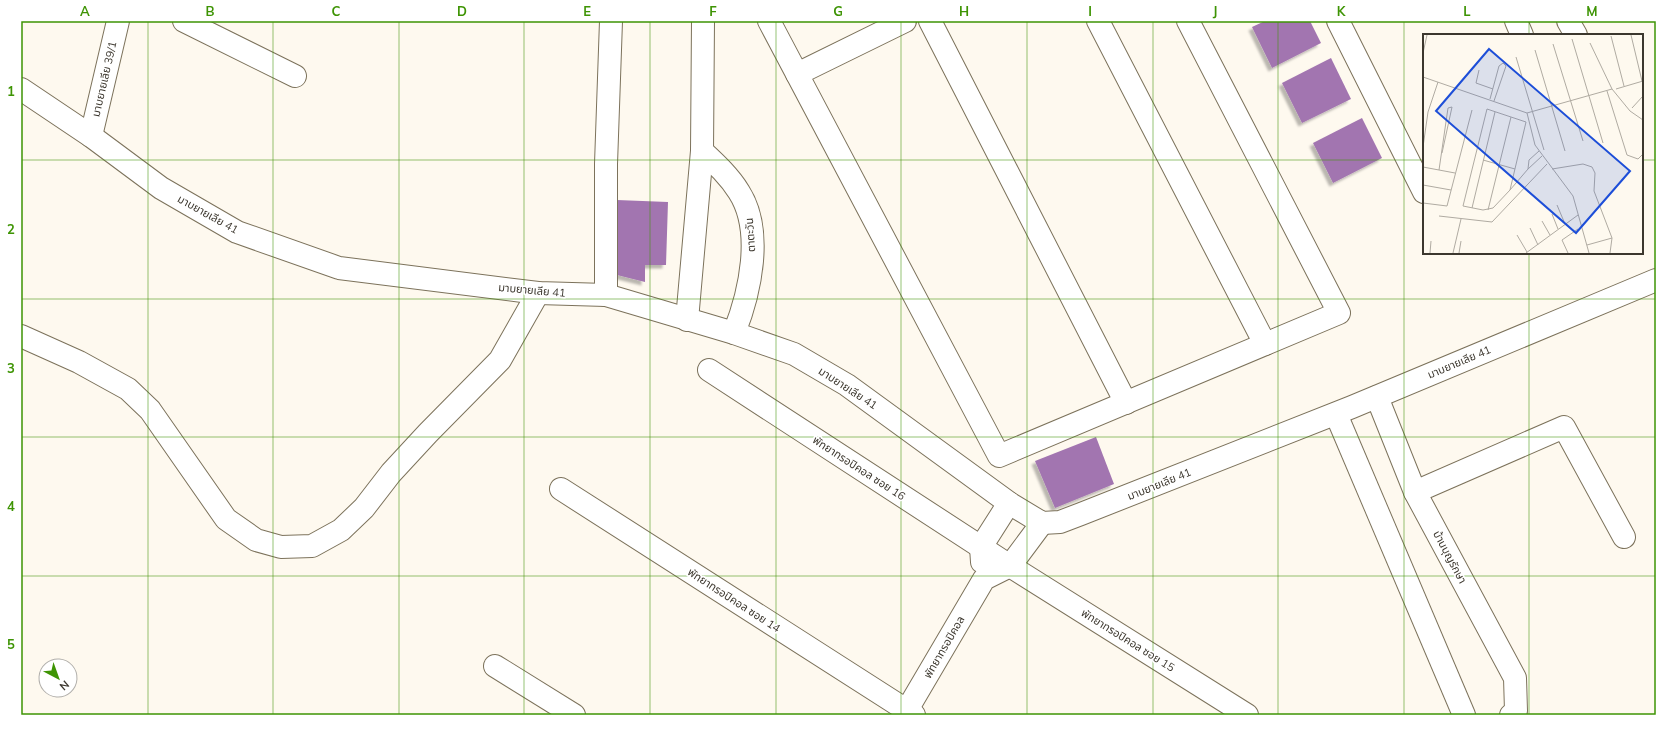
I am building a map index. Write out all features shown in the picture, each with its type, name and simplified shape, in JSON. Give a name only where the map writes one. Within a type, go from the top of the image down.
[{"type":"street","name":"มาบยายเลีย 39/1","points":[[91,136],[118,21]]},
{"type":"street","points":[[184,21],[295,76]]},
{"type":"street","points":[[606,295],[606,164],[611,21]]},
{"type":"street","points":[[687,320],[702,151],[703,21]]},
{"type":"street","points":[[769,21],[999,456],[1339,312],[1188,21]]},
{"type":"street","points":[[797,74],[905,21]]},
{"type":"street","points":[[930,21],[1126,403]]},
{"type":"street","points":[[1098,21],[1265,344]]},
{"type":"street","points":[[1338,21],[1423,190]]},
{"type":"street","points":[[1516,21],[1522,34]]},
{"type":"street","points":[[1568,21],[1575,34]]},
{"type":"street","name":"มาบยายเลีย 41","points":[[21,89],[91,136],[161,188],[237,232],[339,268],[538,293],[606,295],[734,333],[794,354],[847,385],[1009,503],[1042,522],[1060,522],[1336,414],[1656,280]]},
{"type":"street","name":"ตาตะวัน","points":[[702,151],[728,175],[740,193],[749,213],[753,243],[751,272],[741,317],[734,333]]},
{"type":"street","points":[[21,336],[79,362],[128,389],[150,410],[226,519],[256,540],[281,547],[312,546],[341,530],[364,508],[391,473],[500,360],[538,293]]},
{"type":"street","name":"พัทยาทรอปิคอล ซอย 16","points":[[709,370],[1010,566]]},
{"type":"street","name":"บ้านบุญรักษา","points":[[1377,397],[1415,492],[1516,678],[1516,711],[1511,715]]},
{"type":"street","points":[[1336,414],[1464,715]]},
{"type":"street","points":[[1415,492],[1564,427],[1624,538]]},
{"type":"street","name":"พัทยาทรอปิคอล ซอย 14","points":[[561,489],[908,714]]},
{"type":"street","points":[[1009,503],[981,547],[984,579],[1010,566],[1042,522]]},
{"type":"street","name":"พัทยาทรอปิคอล ซอย 15","points":[[1010,566],[1247,715]]},
{"type":"street","name":"พัทยาทรอปิคอล","points":[[908,714],[984,579]]},
{"type":"street","points":[[495,666],[574,715]]},
{"type":"building","points":[[1265,21],[1310,21],[1321,43],[1272,68],[1252,27]]},
{"type":"building","points":[[1331,58],[1351,99],[1302,123],[1282,83]]},
{"type":"building","points":[[1362,118],[1382,158],[1333,183],[1313,143]]},
{"type":"building","points":[[617,200],[668,202],[666,265],[645,265],[645,282],[617,275]]},
{"type":"building","points":[[1096,437],[1114,484],[1055,508],[1035,461]]}]
